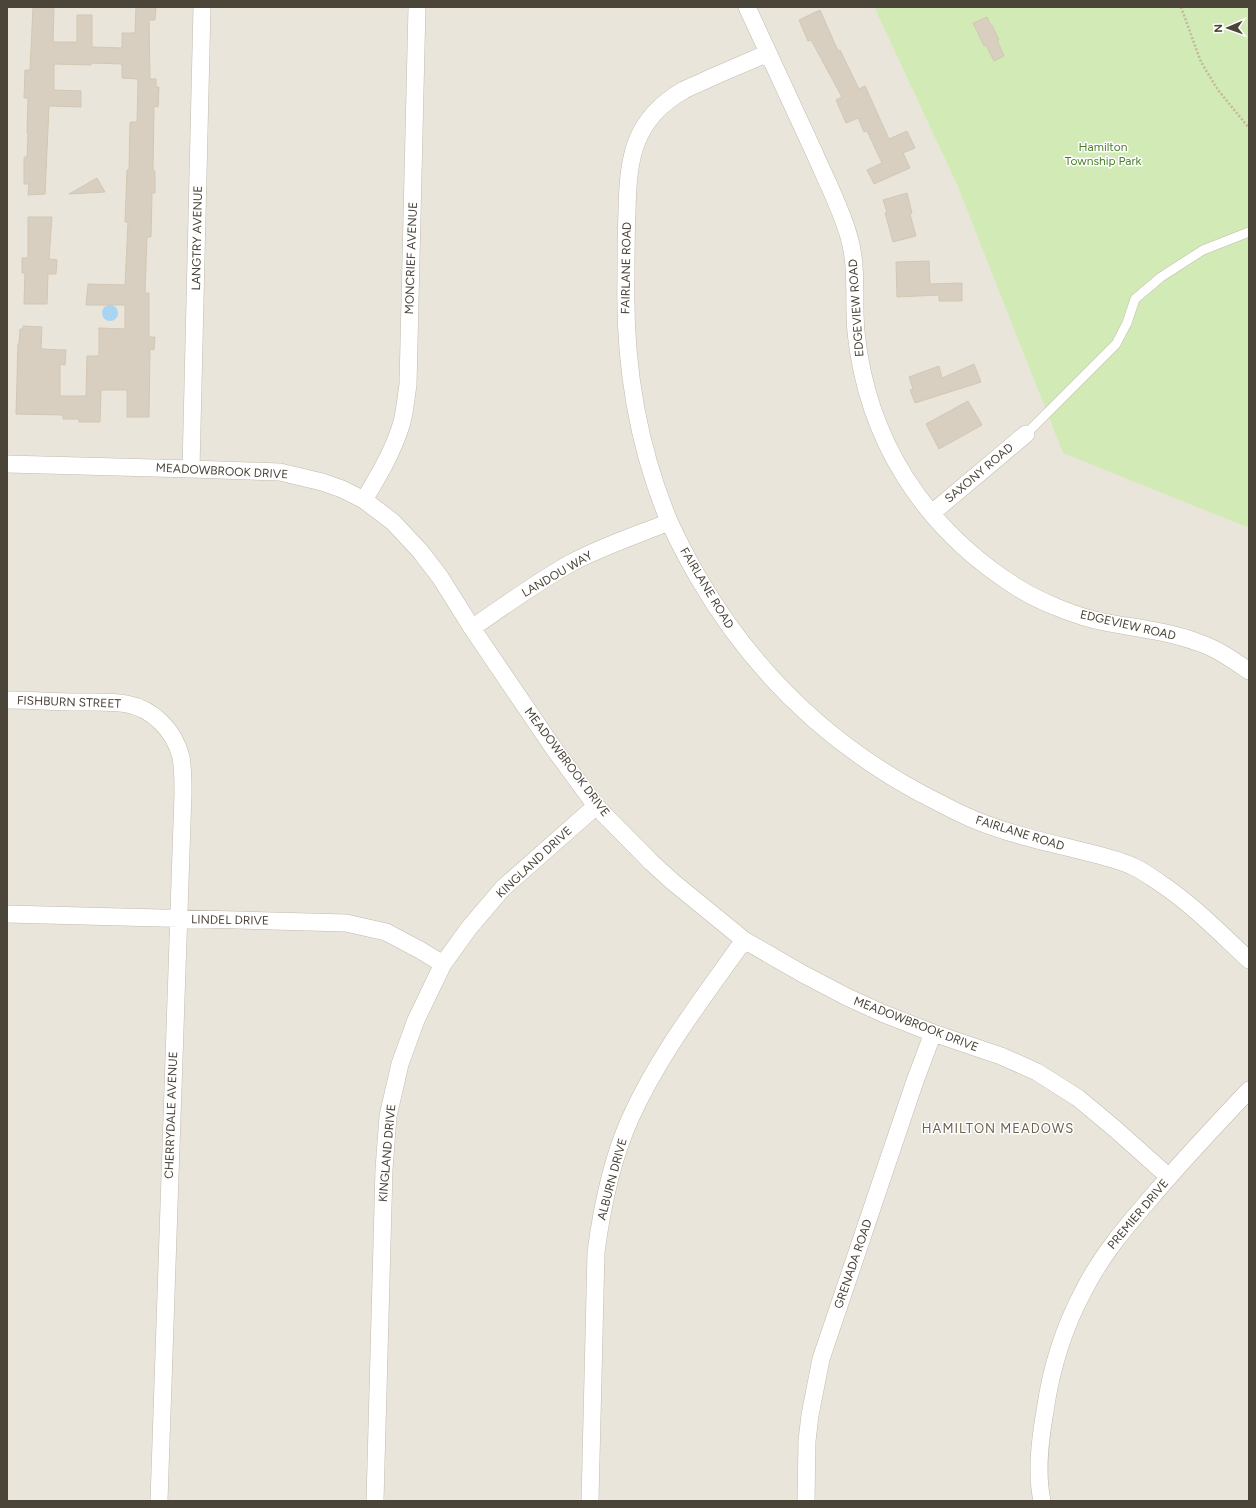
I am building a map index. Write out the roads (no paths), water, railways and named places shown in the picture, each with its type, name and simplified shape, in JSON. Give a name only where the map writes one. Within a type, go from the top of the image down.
[{"type":"street","name":"LANGTRY AVENUE","points":[[190,468],[202,7]]},
{"type":"street","name":"MONCRIEF AVENUE","points":[[364,500],[394,446],[402,420],[408,385],[417,7]]},
{"type":"street","name":"EDGEVIEW ROAD","points":[[747,7],[832,193],[850,239],[853,263],[856,330],[860,362],[867,392],[882,436],[909,484],[946,530],[979,561],[1017,588],[1046,602],[1101,621],[1170,633],[1199,642],[1230,657],[1249,671]]},
{"type":"street","name":"FAIRLANE ROAD","points":[[768,53],[685,89],[666,103],[656,111],[643,128],[630,160],[627,189],[625,308],[630,378],[649,463],[670,522],[687,558],[714,605],[738,639],[773,680],[792,699],[831,735],[848,748],[900,782],[944,806],[976,820],[1012,833],[1116,860],[1133,866],[1179,896],[1249,960]]},
{"type":"street","name":"SAXONY ROAD","points":[[932,513],[1026,434]]},
{"type":"street","name":"MEADOWBROOK DRIVE","points":[[7,464],[190,468],[280,472],[322,482],[342,489],[364,500],[393,522],[420,551],[440,577],[472,628],[552,746],[596,806],[650,862],[744,940],[803,974],[882,1013],[933,1033],[1001,1056],[1037,1072],[1078,1098],[1169,1177]]},
{"type":"street","name":"LANDOU WAY","points":[[472,628],[571,563],[593,552],[670,522]]},
{"type":"street","name":"FISHBURN STREET","points":[[7,700],[106,702],[126,704],[135,706],[156,717],[170,732]]},
{"type":"street","name":"CHERRYDALE AVENUE","points":[[159,1501],[183,793],[182,766],[176,743],[170,732]]},
{"type":"street","name":"KINGLAND DRIVE","points":[[375,1501],[384,1169],[388,1116],[400,1064],[416,1020],[443,964],[469,928],[503,888],[596,806]]},
{"type":"street","name":"LINDEL DRIVE","points":[[7,914],[346,923],[386,932],[443,964]]},
{"type":"street","name":"ALBURN DRIVE","points":[[590,1501],[596,1252],[600,1221],[616,1155],[624,1132],[646,1085],[676,1036],[744,940]]},
{"type":"street","name":"GRENADA ROAD","points":[[806,1501],[807,1441],[810,1415],[821,1359],[912,1088],[933,1033]]},
{"type":"street","name":"PREMIER DRIVE","points":[[1042,1501],[1039,1467],[1043,1420],[1048,1392],[1059,1349],[1068,1324],[1084,1290],[1108,1250],[1120,1234],[1169,1177],[1249,1090]]},
{"type":"lane","points":[[1026,434],[1116,344],[1127,323],[1135,299],[1161,277],[1203,250],[1249,232]]},
{"type":"water","points":[[107,305],[113,305],[118,310],[116,319],[113,321],[107,321],[102,316],[102,310]]},
{"type":"district","name":"HAMILTON MEADOWS","points":[[998,1128]]},
{"type":"park label","name":"Hamilton Township Park","points":[[1103,154]]}]
